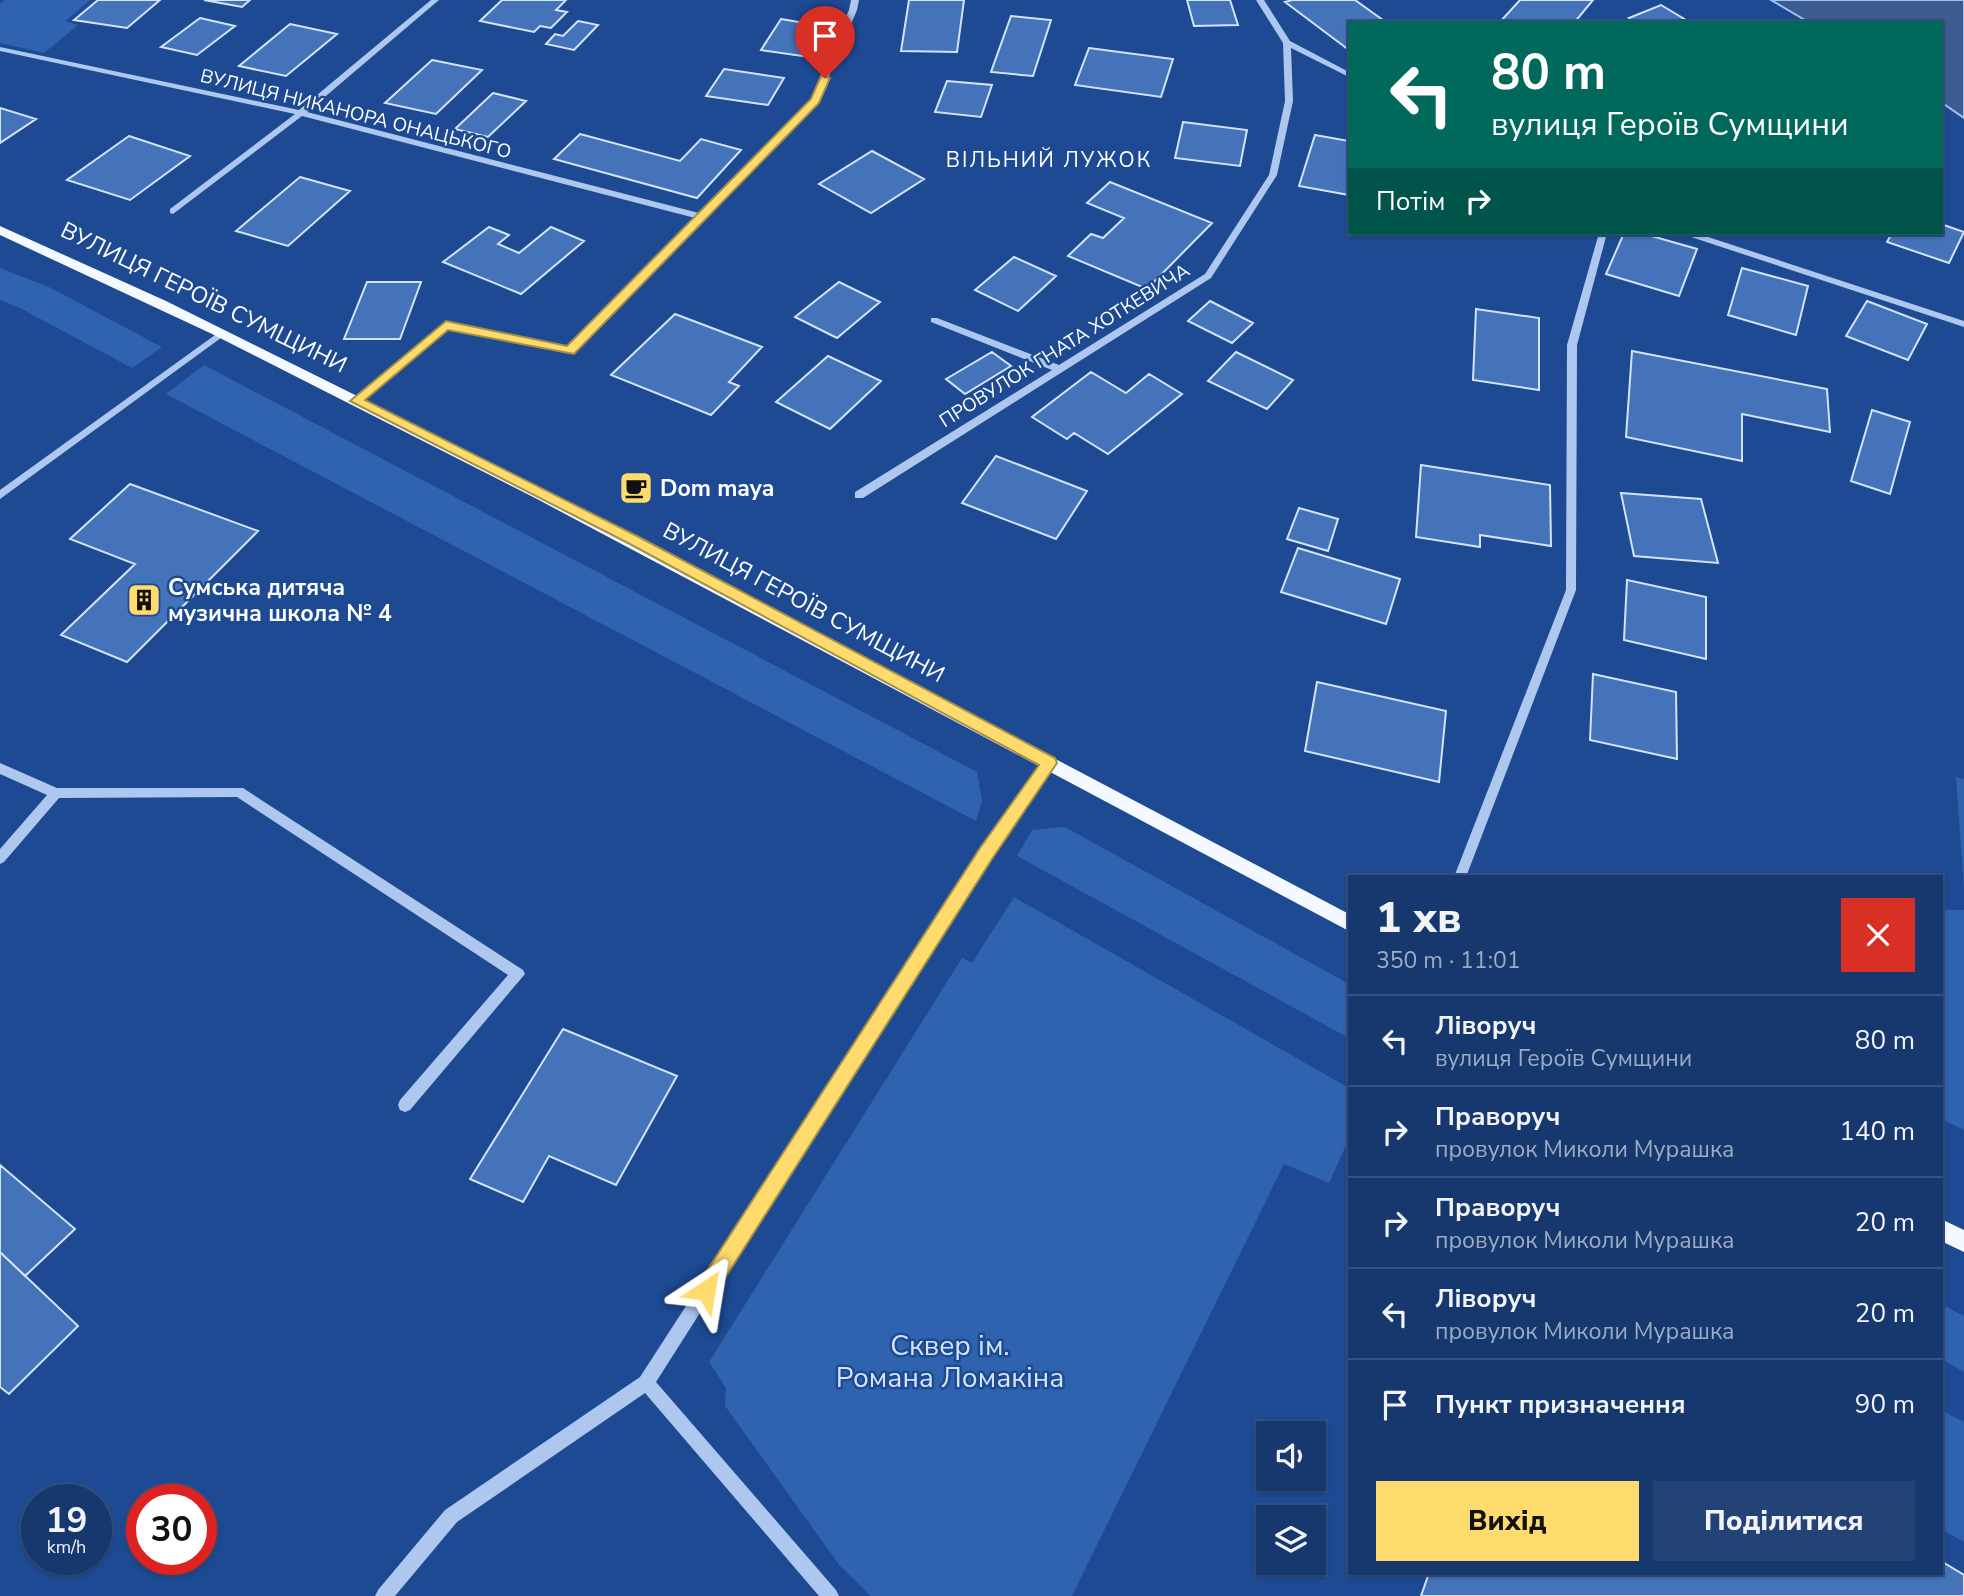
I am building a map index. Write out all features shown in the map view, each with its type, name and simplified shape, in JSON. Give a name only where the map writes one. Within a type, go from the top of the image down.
[{"type":"main road","name":"ВУЛИЦЯ ГЕРОЇВ СУМЩИНИ","points":[[0,230],[86,267],[222,333],[632,540],[1348,922]]},
{"type":"main road","points":[[1943,1231],[1964,1241]]},
{"type":"street","points":[[173,211],[300,113],[435,0]]},
{"type":"street","points":[[356,401],[446,325],[570,351],[815,100],[855,0]]},
{"type":"street","points":[[1260,0],[1287,43],[1348,74]]},
{"type":"street","name":"ПРОВУЛОК ГНАТА ХОТКЕВИЧА","points":[[859,495],[1208,276],[1273,174],[1289,101],[1287,43]]},
{"type":"street","name":"ВУЛИЦЯ НИКАНОРА ОНАЦЬКОГО","points":[[0,49],[300,113],[703,217]]},
{"type":"street","points":[[1461,875],[1571,590],[1572,345],[1602,235]]},
{"type":"street","points":[[1694,235],[1964,324]]},
{"type":"street","points":[[934,320],[1058,368]]},
{"type":"street","points":[[0,495],[222,333]]},
{"type":"street","points":[[384,1596],[451,1516],[646,1383],[986,853],[1049,763]]},
{"type":"street","points":[[0,768],[56,793],[239,792],[518,974],[405,1105]]},
{"type":"street","points":[[0,858],[56,793]]},
{"type":"street","points":[[646,1383],[830,1596]]},
{"type":"green space","points":[[5,0],[90,0],[65,21],[78,25],[44,53],[0,43],[0,4]]},
{"type":"green space","points":[[0,268],[49,287],[162,347],[132,368],[0,300]]},
{"type":"green space","points":[[204,365],[977,772],[982,801],[976,821],[166,394]]},
{"type":"green space","points":[[1956,777],[1964,779],[1964,889]]},
{"type":"green space","points":[[1065,827],[1348,983],[1348,1037],[1017,856],[1032,830]]},
{"type":"green space","name":"Сквер ім. Романа Ломакіна","points":[[1014,897],[1348,1087],[1348,1141],[1329,1183],[1284,1164],[1072,1596],[871,1596],[840,1566],[725,1406],[726,1388],[709,1362],[962,958],[972,963]]},
{"type":"green space","points":[[1943,910],[1964,910],[1964,1130],[1943,1120]]},
{"type":"green space","points":[[1943,1305],[1964,1316],[1964,1372],[1943,1360]]},
{"type":"green space","points":[[1943,1411],[1964,1422],[1964,1542],[1943,1530]]},
{"type":"shaded area","points":[[1771,0],[1964,0],[1964,118],[1943,103],[1943,21],[1807,21]]},
{"type":"building","points":[[98,0],[160,0],[127,28],[74,20]]},
{"type":"building","points":[[204,0],[250,0],[242,7]]},
{"type":"building","points":[[502,0],[566,0],[556,10],[567,12],[551,28],[540,26],[534,32],[480,21]]},
{"type":"building","points":[[909,0],[964,0],[957,52],[901,51]]},
{"type":"building","points":[[1187,0],[1230,0],[1238,25],[1194,26]]},
{"type":"building","points":[[1355,0],[1384,21],[1348,21],[1348,49],[1285,2]]},
{"type":"building","points":[[1520,0],[1593,0],[1576,21],[1501,21]]},
{"type":"building","points":[[1661,5],[1688,21],[1634,21],[1629,18]]},
{"type":"building","points":[[1011,16],[1051,20],[1033,76],[991,72]]},
{"type":"building","points":[[200,18],[235,26],[197,55],[161,47]]},
{"type":"building","points":[[781,19],[828,27],[809,57],[761,50]]},
{"type":"building","points":[[578,21],[598,25],[574,50],[546,44],[555,34],[563,36]]},
{"type":"building","points":[[290,24],[337,34],[286,76],[239,66]]},
{"type":"building","points":[[1089,48],[1173,59],[1161,97],[1075,85]]},
{"type":"building","points":[[432,60],[482,70],[436,114],[385,103]]},
{"type":"building","points":[[724,69],[784,78],[768,105],[706,96]]},
{"type":"building","points":[[947,81],[992,85],[981,117],[935,112]]},
{"type":"building","points":[[493,93],[526,101],[488,137],[455,129]]},
{"type":"building","points":[[0,108],[36,119],[0,143]]},
{"type":"building","points":[[1183,122],[1247,130],[1240,166],[1175,158]]},
{"type":"building","points":[[580,134],[680,161],[701,139],[741,150],[697,198],[554,159]]},
{"type":"building","points":[[1315,135],[1348,141],[1348,195],[1299,186]]},
{"type":"building","points":[[129,136],[190,156],[130,200],[67,180]]},
{"type":"building","points":[[872,151],[924,179],[871,213],[819,184]]},
{"type":"building","points":[[300,177],[350,191],[288,246],[236,231]]},
{"type":"building","points":[[1110,182],[1212,223],[1147,289],[1068,256],[1091,234],[1103,238],[1124,218],[1087,203]]},
{"type":"building","points":[[1943,225],[1964,232],[1949,263],[1887,242],[1891,235],[1943,235]]},
{"type":"building","points":[[489,227],[509,235],[498,244],[519,253],[551,227],[584,241],[521,294],[443,262]]},
{"type":"building","points":[[1623,235],[1648,235],[1697,249],[1679,296],[1606,274]]},
{"type":"building","points":[[1014,257],[1056,276],[1018,311],[975,290]]},
{"type":"building","points":[[1742,268],[1808,286],[1796,335],[1728,315]]},
{"type":"building","points":[[367,282],[421,282],[400,339],[344,339]]},
{"type":"building","points":[[839,282],[880,302],[837,338],[795,317]]},
{"type":"building","points":[[1210,301],[1253,323],[1232,343],[1188,321]]},
{"type":"building","points":[[1867,301],[1927,324],[1908,360],[1846,336]]},
{"type":"building","points":[[1476,309],[1539,318],[1539,390],[1473,380]]},
{"type":"building","points":[[675,314],[762,347],[729,382],[739,386],[711,415],[611,375]]},
{"type":"building","points":[[1632,351],[1827,389],[1830,432],[1742,414],[1742,461],[1626,437]]},
{"type":"building","points":[[992,352],[1011,366],[965,394],[946,379]]},
{"type":"building","points":[[1236,352],[1293,380],[1267,409],[1208,381]]},
{"type":"building","points":[[828,356],[881,381],[830,429],[776,402]]},
{"type":"building","points":[[1091,372],[1126,393],[1149,374],[1182,394],[1108,454],[1074,433],[1067,439],[1032,417]]},
{"type":"building","points":[[1872,410],[1910,422],[1890,494],[1851,481]]},
{"type":"building","points":[[996,456],[1087,491],[1056,539],[962,503]]},
{"type":"building","points":[[1421,465],[1550,485],[1551,546],[1480,535],[1480,547],[1416,537]]},
{"type":"building","name":"Сумська дитяча музична школа № 4","points":[[130,484],[258,531],[127,662],[61,635],[135,564],[70,539]]},
{"type":"building","points":[[1621,493],[1701,499],[1718,563],[1634,556]]},
{"type":"building","points":[[1299,508],[1338,519],[1328,551],[1287,539]]},
{"type":"building","points":[[1298,548],[1400,579],[1386,624],[1281,592]]},
{"type":"building","points":[[1627,580],[1706,597],[1706,659],[1624,640]]},
{"type":"building","points":[[1593,674],[1676,692],[1677,759],[1590,740]]},
{"type":"building","points":[[1317,682],[1446,711],[1439,782],[1305,751]]},
{"type":"building","points":[[563,1029],[677,1076],[616,1185],[549,1156],[523,1202],[470,1179]]},
{"type":"building","points":[[0,1165],[75,1229],[25,1276],[0,1252]]},
{"type":"building","points":[[0,1252],[78,1326],[9,1394],[0,1387]]},
{"type":"building","points":[[1943,1562],[1964,1575],[1964,1596],[1421,1596],[1428,1575],[1943,1575]]},
{"type":"place","name":"Dom maya","points":[[636,488]]},
{"type":"place","name":"Сумська дитяча музична школа № 4","points":[[144,600]]},
{"type":"district","name":"ВІЛЬНИЙ ЛУЖОК","points":[[1049,160]]},
{"type":"route","points":[[706,1290],[986,853],[1049,763],[632,540],[356,401],[446,325],[570,351],[815,100],[825,78]]}]
